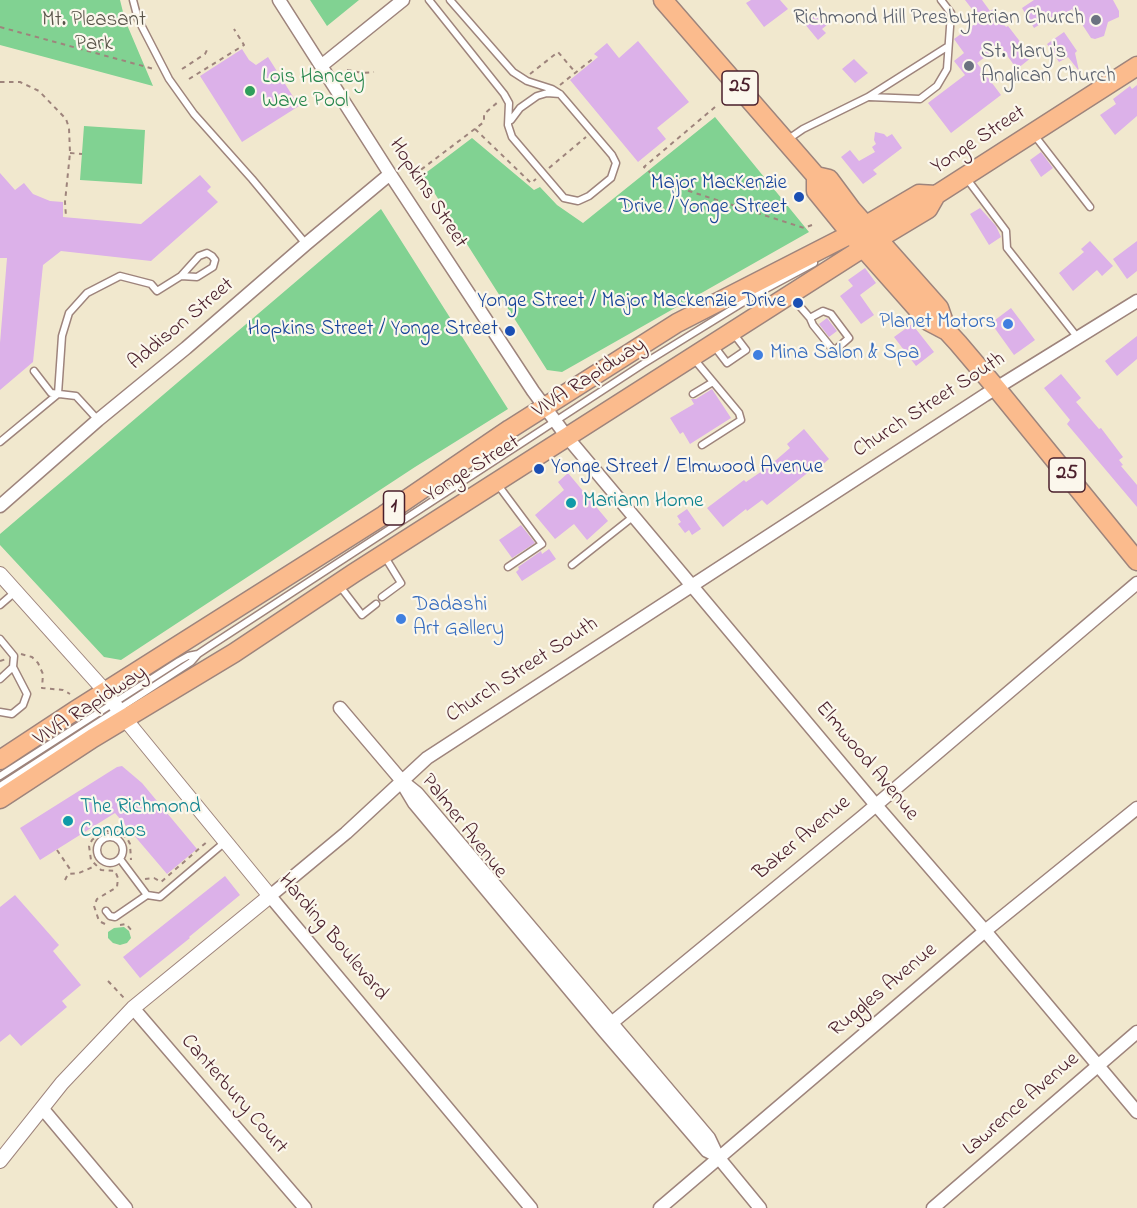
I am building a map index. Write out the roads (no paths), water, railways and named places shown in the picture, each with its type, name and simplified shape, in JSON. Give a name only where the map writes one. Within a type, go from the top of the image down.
[{"type":"main road","name":"25","points":[[663,0],[816,176],[829,179],[865,236],[928,321],[947,332],[997,389],[1137,561]]},
{"type":"main road","name":"Yonge Street","points":[[0,799],[115,706],[384,515],[510,429],[550,415],[677,323],[774,274],[928,208],[936,195],[1137,66]]},
{"type":"main road","name":"Yonge Street","points":[[0,760],[234,653],[382,554],[790,295],[865,236]]},
{"type":"street","name":"Hopkins Street","points":[[279,0],[390,174],[550,415],[567,436]]},
{"type":"street","points":[[321,66],[403,0]]},
{"type":"street","name":"Addison Street","points":[[0,506],[98,420],[390,174]]},
{"type":"street","name":"Church Street South","points":[[0,1161],[129,1004],[270,896],[346,833],[427,758],[692,585],[1137,301]]},
{"type":"street","name":"Elmwood Avenue","points":[[567,436],[1137,1112]]},
{"type":"street","name":"Harding Boulevard","points":[[0,574],[115,706],[270,896],[531,1208]]},
{"type":"street","name":"Baker Avenue","points":[[607,1026],[862,818],[875,804],[1137,583]]},
{"type":"street","name":"Palmer Avenue","points":[[340,708],[402,781],[414,803],[607,1026],[708,1151],[718,1157],[760,1208]]},
{"type":"street","name":"Ruggles Avenue","points":[[660,1208],[985,931],[1137,808]]},
{"type":"street","name":"Canterbury Court","points":[[129,1004],[305,1208]]},
{"type":"street","name":"Lawrence Avenue","points":[[933,1208],[1137,1032]]},
{"type":"street","points":[[42,1108],[126,1208]]},
{"type":"lane","points":[[133,0],[138,19],[169,79],[194,114],[306,244]]},
{"type":"lane","points":[[429,0],[504,94],[510,111],[508,125],[512,137],[564,198],[578,201],[611,178],[616,162],[612,155],[561,94],[527,81],[513,72],[450,0]]},
{"type":"lane","points":[[868,97],[920,99],[937,86],[947,69],[951,13],[941,0]]},
{"type":"lane","points":[[786,141],[803,129],[868,97],[947,47]]},
{"type":"lane","points":[[508,125],[520,108],[537,96],[547,93],[561,94]]},
{"type":"lane","points":[[1033,133],[1090,207]]},
{"type":"lane","points":[[964,176],[1006,231],[1007,248],[1078,338]]},
{"type":"lane","points":[[841,252],[865,236]]},
{"type":"lane","points":[[0,442],[58,394],[62,336],[69,313],[87,293],[120,276],[151,284],[157,291],[181,276],[199,256],[207,253],[213,255],[215,260],[213,267],[197,277],[181,276]]},
{"type":"lane","name":"VIVA Rapidway","points":[[0,776],[191,662],[198,654],[550,415],[643,364],[760,292],[820,260]]},
{"type":"lane","name":"VIVA Rapidway","points":[[760,292],[774,274]]},
{"type":"lane","points":[[790,295],[834,351],[849,338],[831,314],[823,311],[810,318]]},
{"type":"lane","points":[[692,357],[739,413],[741,420],[702,445]]},
{"type":"lane","points":[[34,371],[51,393],[76,396],[98,420]]},
{"type":"lane","points":[[693,394],[712,382]]},
{"type":"lane","points":[[496,482],[542,544],[508,567]]},
{"type":"lane","points":[[572,565],[634,516]]},
{"type":"lane","points":[[382,554],[401,583],[382,597]]},
{"type":"lane","points":[[338,584],[362,615],[376,604]]},
{"type":"lane","points":[[0,605],[15,591]]},
{"type":"lane","points":[[0,639],[14,656],[13,667],[27,694],[23,705],[12,714],[0,712]]},
{"type":"lane","points":[[0,679],[13,667]]},
{"type":"lane","name":"VIVA Rapidway","points":[[0,786],[115,706]]},
{"type":"lane","points":[[109,837],[121,842],[123,851],[120,859],[112,863],[100,860],[97,848],[101,840],[109,837]]},
{"type":"lane","points":[[106,911],[110,916],[115,917],[147,895],[160,897],[226,842]]},
{"type":"lane","points":[[120,859],[147,895]]},
{"type":"place","name":"Richmond Hill Presbyterian Church","points":[[1096,20]]},
{"type":"place","name":"St. Mary's Anglican Church","points":[[969,66]]},
{"type":"place","name":"Lois Hancey Wave Pool","points":[[250,91]]},
{"type":"place","name":"Major MacKenzie Drive / Yonge Street","points":[[799,197]]},
{"type":"place","name":"Yonge Street / Major Mackenzie Drive","points":[[798,303]]},
{"type":"place","name":"Planet Motors","points":[[1008,324]]},
{"type":"place","name":"Hopkins Street / Yonge Street","points":[[510,331]]},
{"type":"place","name":"Mina Salon & Spa","points":[[758,355]]},
{"type":"place","name":"Yonge Street / Elmwood Avenue","points":[[539,469]]},
{"type":"place","name":"Mariann Home","points":[[571,503]]},
{"type":"place","name":"Dadashi Art Gallery","points":[[401,619]]},
{"type":"place","name":"The Richmond Condos","points":[[68,821]]},
{"type":"park label","name":"Mt. Pleasant Park","points":[[94,34]]}]
